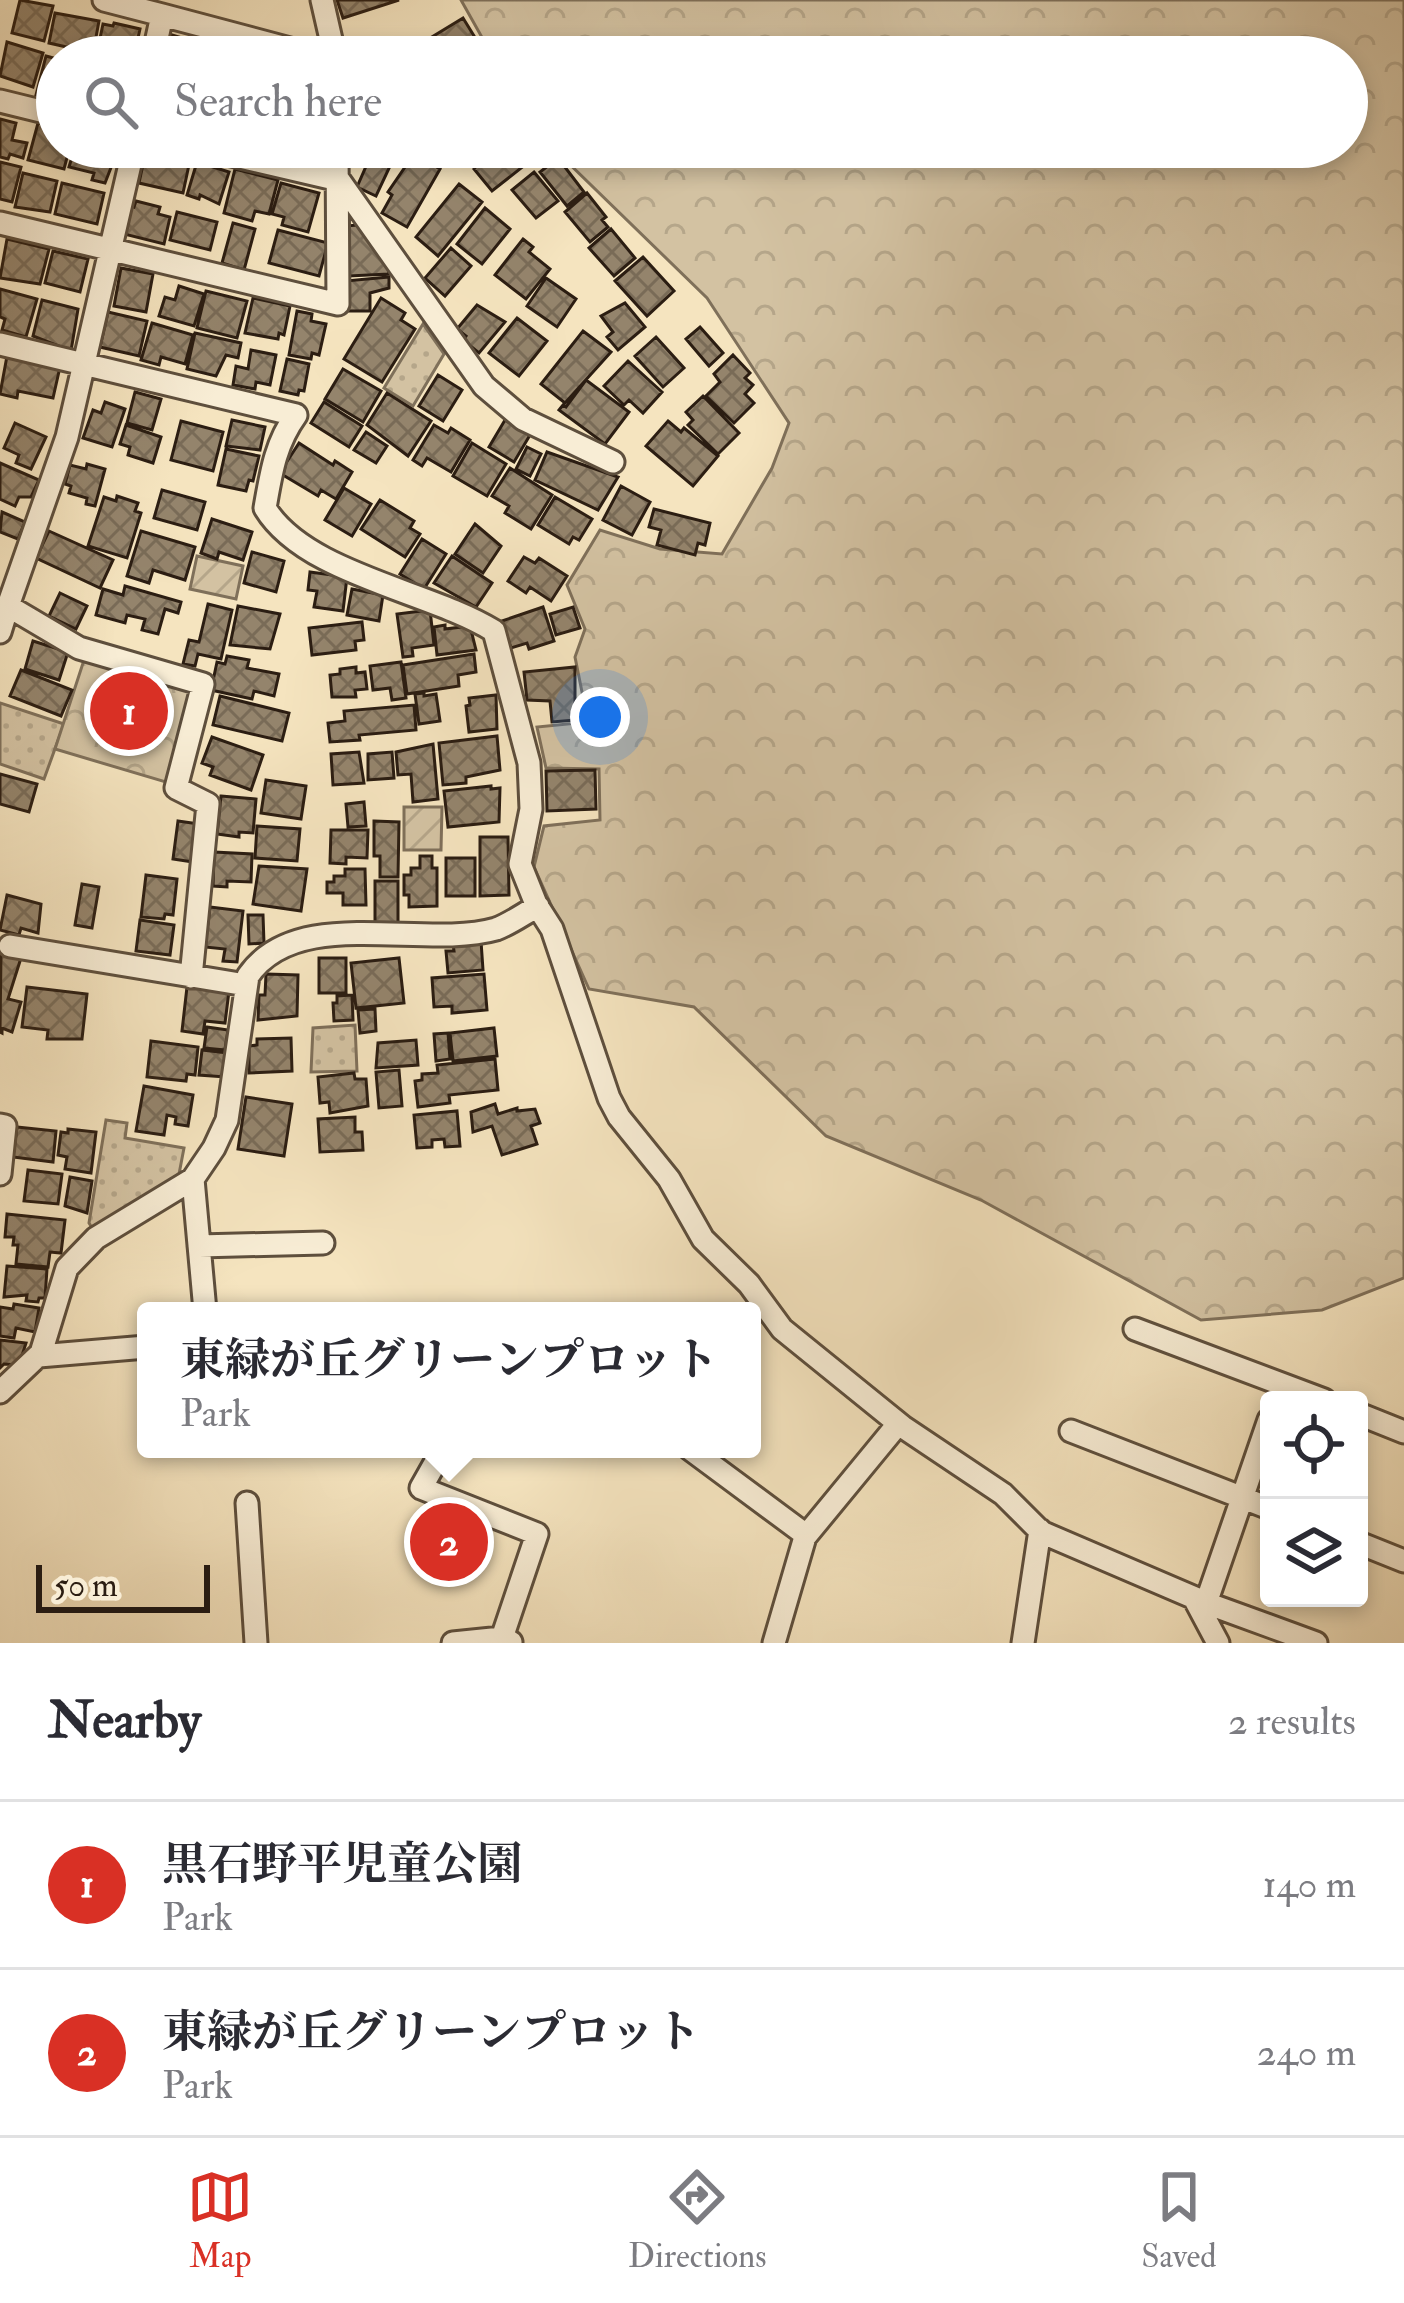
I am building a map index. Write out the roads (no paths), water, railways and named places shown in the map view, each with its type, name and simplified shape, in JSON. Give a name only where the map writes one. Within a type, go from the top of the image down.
[{"type":"street","points":[[104,0],[239,36]]},
{"type":"street","points":[[322,0],[330,36]]},
{"type":"street","points":[[158,36],[162,16]]},
{"type":"street","points":[[0,101],[36,110]]},
{"type":"street","points":[[0,632],[67,437],[129,168]]},
{"type":"street","points":[[287,168],[339,180],[484,386],[523,419],[613,462]]},
{"type":"street","points":[[0,223],[338,304],[338,168]]},
{"type":"street","points":[[0,344],[296,416],[285,430],[272,466],[265,508],[272,520],[303,547],[494,631],[530,763],[531,809],[520,864],[552,929],[609,1098],[619,1118],[669,1179],[703,1239],[749,1284],[805,1351],[898,1424],[1003,1495],[1040,1530],[1200,1600],[1316,1643]]},
{"type":"street","points":[[8,606],[79,648],[203,684],[176,788],[208,804],[190,977]]},
{"type":"street","points":[[0,1392],[39,1356],[67,1268],[96,1238],[193,1179],[214,1148],[227,1120],[246,985],[260,959],[310,937],[496,928],[538,906]]},
{"type":"street","points":[[10,946],[246,985]]},
{"type":"street","points":[[0,1125],[5,1126],[0,1174]]},
{"type":"street","points":[[193,1179],[204,1302]]},
{"type":"street","points":[[199,1246],[323,1244]]},
{"type":"street","points":[[1135,1329],[1277,1391]]},
{"type":"street","points":[[39,1356],[137,1348]]},
{"type":"street","points":[[1368,1418],[1404,1432]]},
{"type":"street","points":[[773,1643],[806,1535],[898,1424]]},
{"type":"street","points":[[1071,1431],[1260,1505]]},
{"type":"street","points":[[1218,1643],[1200,1600],[1260,1445]]},
{"type":"street","points":[[438,1458],[421,1488],[537,1534],[496,1641],[453,1643]]},
{"type":"street","points":[[702,1458],[806,1535]]},
{"type":"street","points":[[247,1502],[256,1643]]},
{"type":"street","points":[[1023,1643],[1040,1530]]},
{"type":"street","points":[[1368,1547],[1404,1561]]},
{"type":"place","name":"黒石野平児童公園","points":[[129,711]]},
{"type":"place","name":"東緑が丘グリーンプロット","points":[[449,1542]]}]
